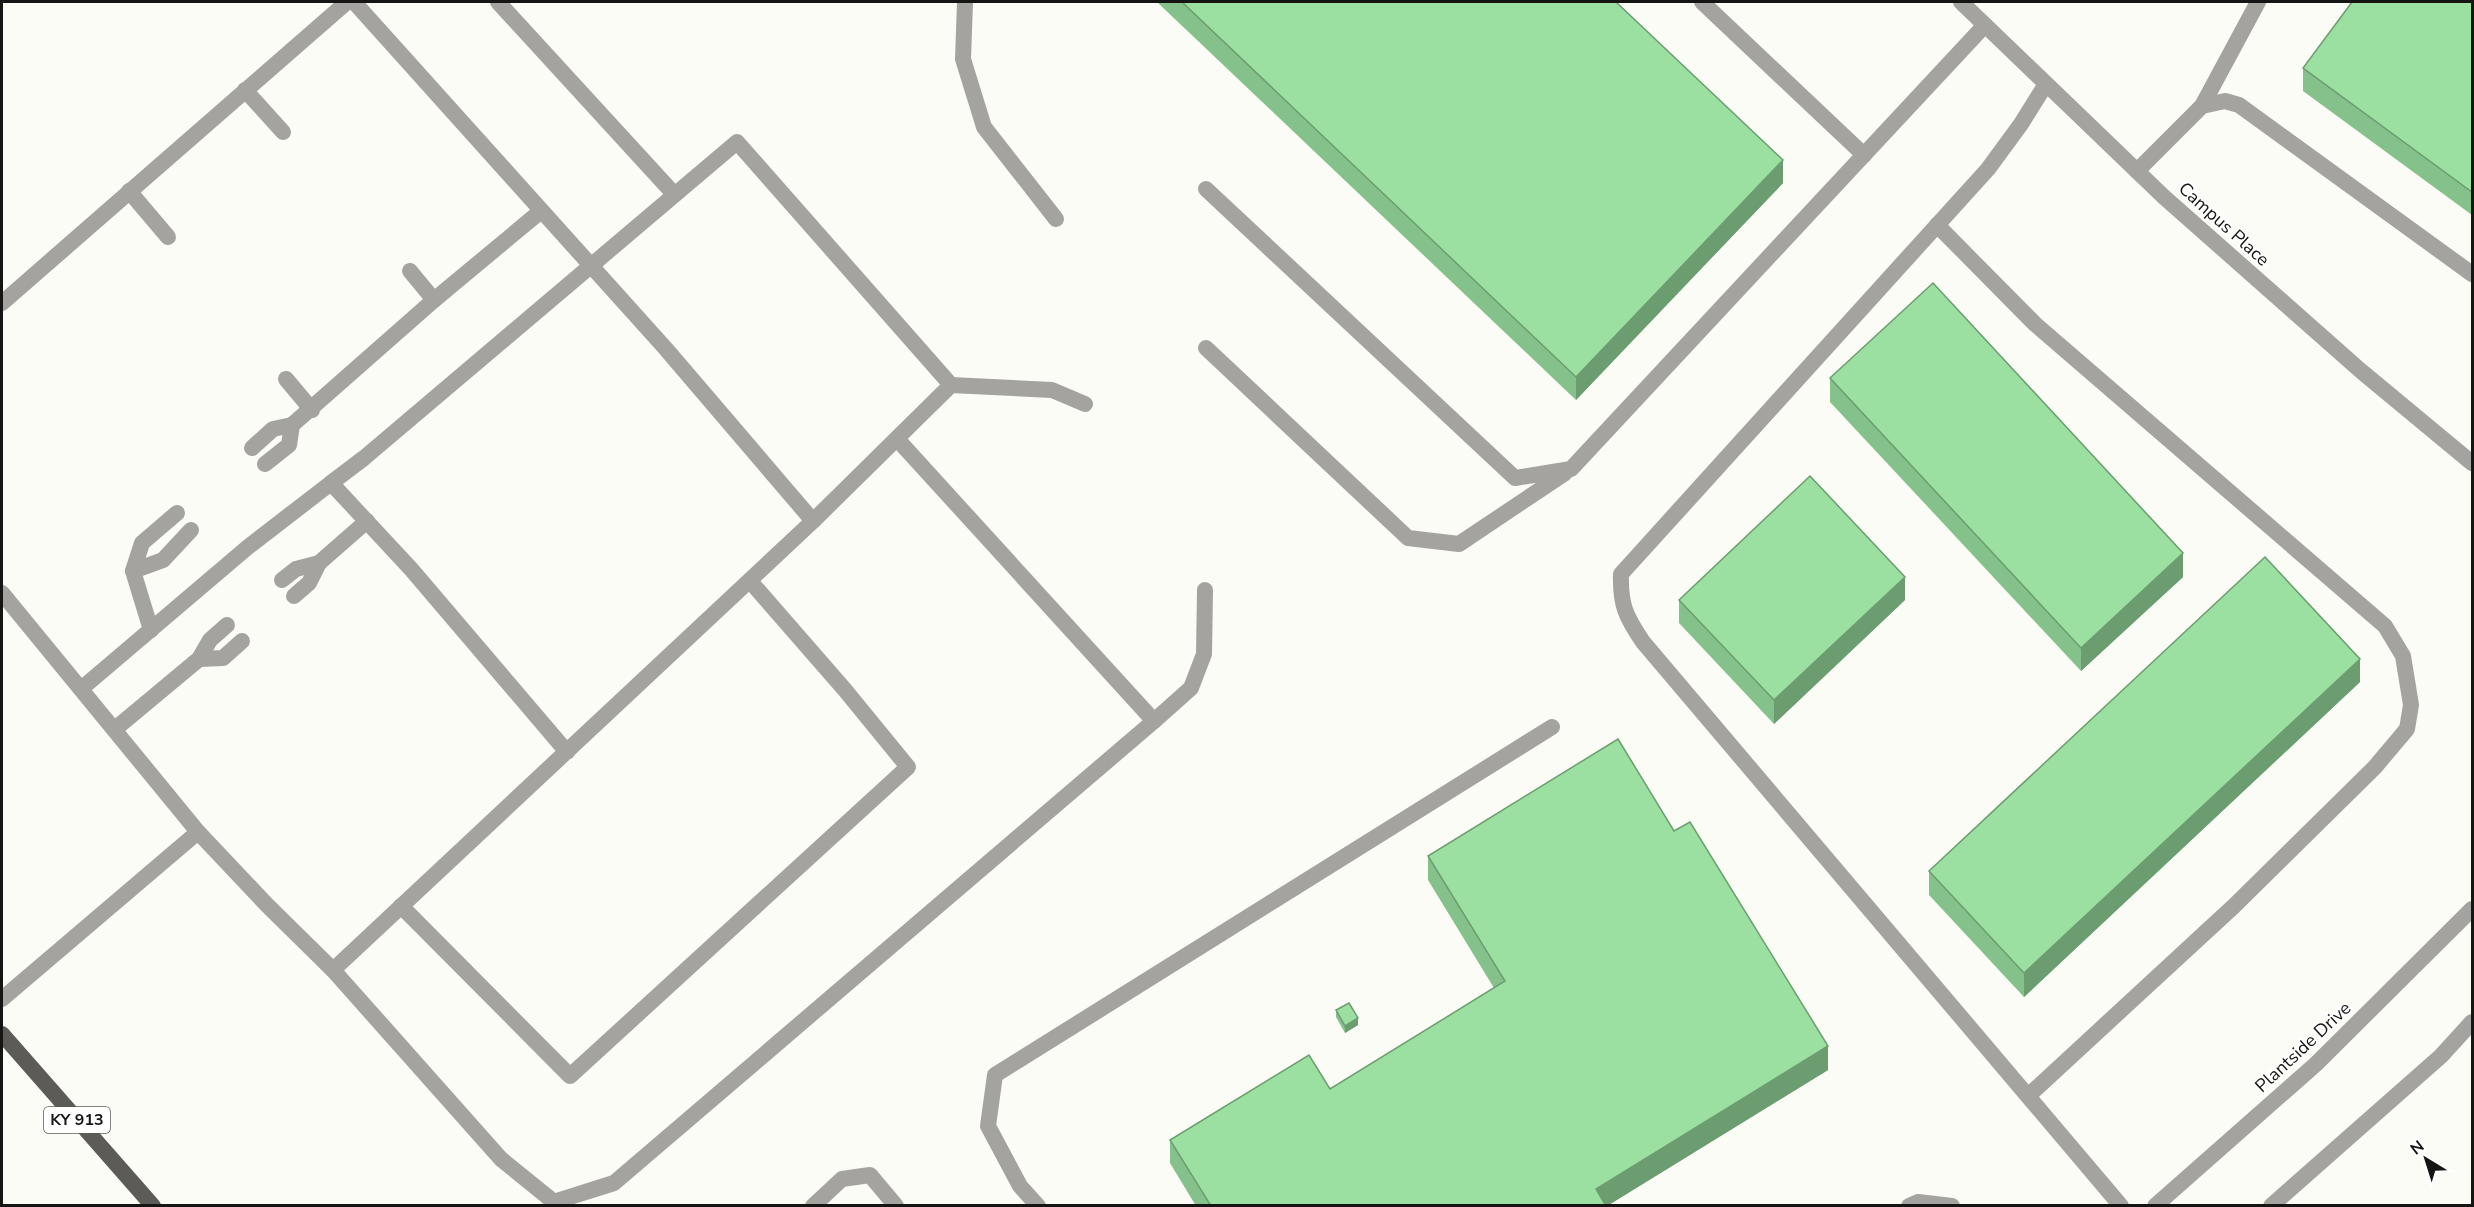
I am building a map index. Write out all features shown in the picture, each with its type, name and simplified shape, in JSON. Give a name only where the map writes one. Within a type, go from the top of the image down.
[{"type":"main road","name":"KY 913","points":[[2,1034],[153,1206]]},
{"type":"street","points":[[2,303],[346,2]]},
{"type":"street","points":[[354,2],[592,266],[813,521]]},
{"type":"street","points":[[498,2],[674,194]]},
{"type":"street","points":[[965,2],[963,59],[984,127],[1056,219]]},
{"type":"street","points":[[1702,2],[1864,155]]},
{"type":"street","name":"Campus Place","points":[[1961,2],[2137,171],[2361,371],[2472,463]]},
{"type":"street","points":[[2137,171],[2202,106],[2258,2]]},
{"type":"street","points":[[1206,348],[1408,538],[1459,544],[1571,469],[1985,25]]},
{"type":"street","points":[[2046,84],[2021,124],[1988,169],[1621,574],[1620,595],[1625,616],[1643,642],[2121,1206]]},
{"type":"street","points":[[245,90],[283,132]]},
{"type":"street","points":[[2202,106],[2225,101],[2239,105],[2472,274]]},
{"type":"street","points":[[81,689],[248,547],[364,458],[736,142],[951,385],[1052,390],[1085,404]]},
{"type":"street","points":[[1206,189],[1515,478],[1571,469]]},
{"type":"street","points":[[129,191],[168,237]]},
{"type":"street","points":[[252,448],[273,429],[292,425],[312,410],[434,300],[541,211]]},
{"type":"street","points":[[1937,225],[2035,324],[2385,626],[2403,656],[2411,705],[2407,729],[2375,767],[2234,906],[2028,1096]]},
{"type":"street","points":[[410,271],[434,300]]},
{"type":"street","points":[[286,380],[312,410]]},
{"type":"street","points":[[333,970],[750,582],[951,385]]},
{"type":"street","points":[[265,464],[289,445],[292,425]]},
{"type":"street","points":[[897,440],[1154,721]]},
{"type":"street","points":[[331,483],[411,569],[567,752]]},
{"type":"street","points":[[151,630],[133,571],[142,543],[177,513]]},
{"type":"street","points":[[282,580],[296,569],[319,562],[367,521]]},
{"type":"street","points":[[133,571],[163,560],[191,530]]},
{"type":"street","points":[[294,596],[309,583],[319,562]]},
{"type":"street","points":[[401,906],[570,1076],[908,767],[845,690],[750,582]]},
{"type":"street","points":[[2,593],[198,832],[333,970],[501,1159],[554,1204],[614,1183],[1191,688],[1204,654],[1205,590]]},
{"type":"street","points":[[115,729],[199,659],[210,640],[227,625]]},
{"type":"street","points":[[199,659],[223,658],[242,641]]},
{"type":"street","points":[[1038,1206],[1020,1186],[988,1126],[994,1075],[1552,727]]},
{"type":"street","points":[[2,999],[198,832]]},
{"type":"street","name":"Plantside Drive","points":[[2155,1206],[2316,1064],[2472,909]]},
{"type":"street","points":[[2271,1206],[2441,1056],[2472,1022]]},
{"type":"street","points":[[813,1206],[842,1179],[870,1175],[896,1206]]},
{"type":"street","points":[[1910,1206],[1918,1202],[1952,1206]]},
{"type":"building","points":[[1182,2],[1616,2],[1783,160],[1576,377]]},
{"type":"building","points":[[2352,2],[2472,2],[2472,192],[2303,68]]},
{"type":"building","points":[[1933,283],[2183,553],[2081,648],[1830,378]]},
{"type":"building","points":[[1810,476],[1905,577],[1774,700],[1679,600]]},
{"type":"building","points":[[2265,557],[2360,659],[2024,973],[1929,871]]},
{"type":"building","points":[[1618,739],[1674,831],[1690,822],[1828,1046],[1596,1189],[1606,1206],[1211,1206],[1170,1140],[1309,1055],[1330,1089],[1505,981],[1428,856]]},
{"type":"building","points":[[1349,1003],[1358,1018],[1345,1026],[1336,1010]]}]
